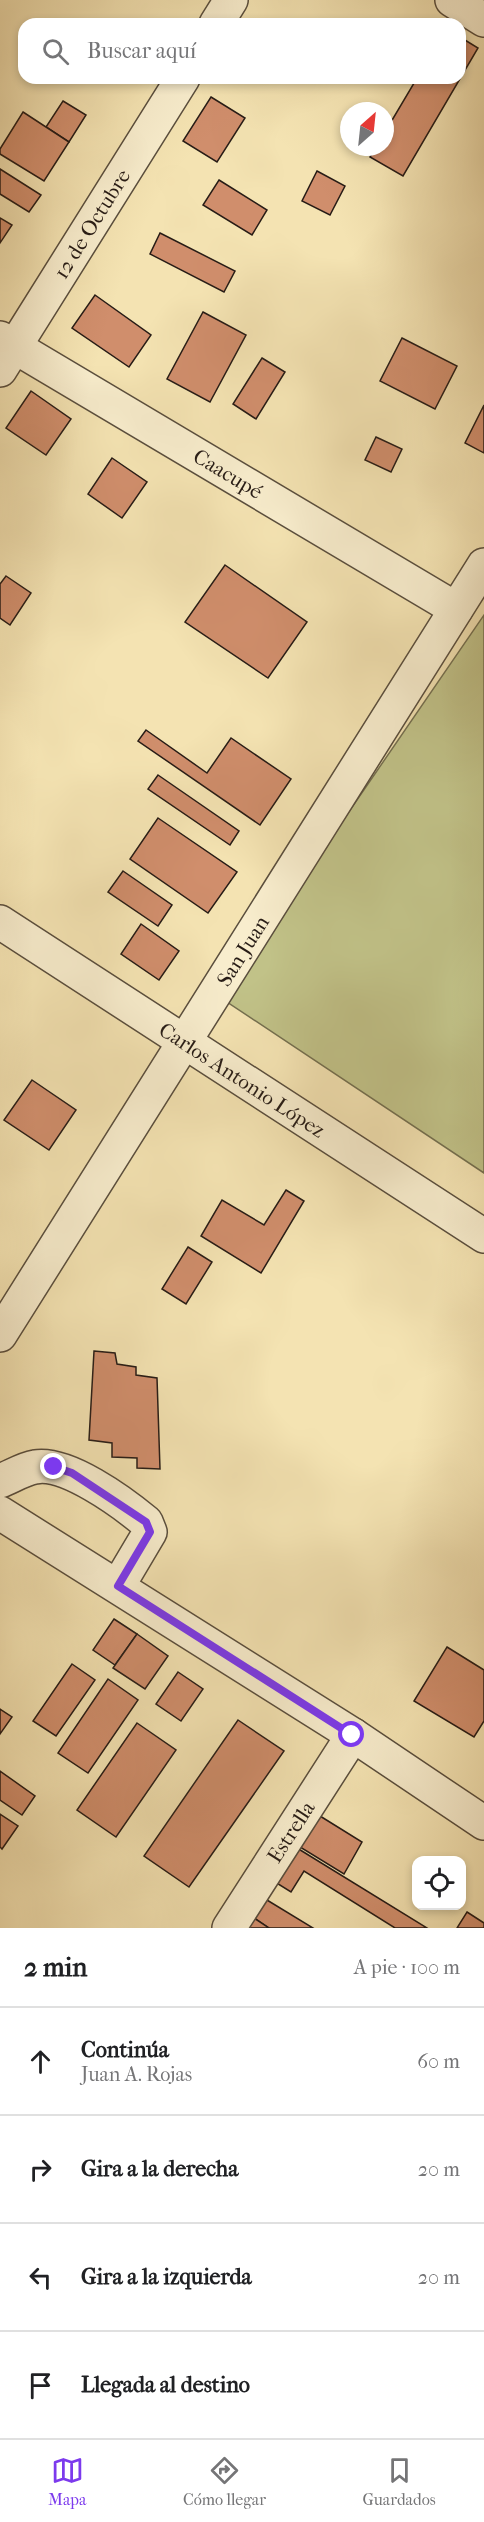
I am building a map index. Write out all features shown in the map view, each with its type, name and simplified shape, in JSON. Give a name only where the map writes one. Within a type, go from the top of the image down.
[{"type":"street","points":[[220,18],[231,0]]},
{"type":"street","points":[[452,0],[484,20]]},
{"type":"street","name":"12 de Octubre","points":[[5,352],[179,84]]},
{"type":"street","name":"Caacupé","points":[[5,352],[456,609]]},
{"type":"street","name":"San Juan","points":[[0,1335],[484,565]]},
{"type":"street","name":"Carlos Antonio López","points":[[0,922],[484,1236]]},
{"type":"street","points":[[0,1481],[34,1467],[54,1467],[72,1473],[146,1522],[150,1532],[118,1586]]},
{"type":"street","points":[[0,1513],[352,1735],[484,1823]]},
{"type":"street","name":"Estrella","points":[[229,1928],[352,1735]]},
{"type":"green space","points":[[484,615],[484,1173],[221,998]]},
{"type":"building","points":[[466,41],[478,48],[466,68]]},
{"type":"building","points":[[413,84],[457,84],[403,176],[370,157],[394,156],[394,117]]},
{"type":"building","points":[[211,97],[245,118],[217,162],[183,141]]},
{"type":"building","points":[[63,101],[86,115],[69,142],[46,127]]},
{"type":"building","points":[[23,112],[69,142],[44,181],[0,154],[0,149]]},
{"type":"building","points":[[0,169],[41,195],[29,212],[0,194]]},
{"type":"building","points":[[317,171],[345,186],[330,215],[302,201]]},
{"type":"building","points":[[219,180],[267,210],[252,235],[203,205]]},
{"type":"building","points":[[0,218],[12,225],[0,243]]},
{"type":"building","points":[[160,233],[235,271],[224,292],[150,254]]},
{"type":"building","points":[[95,295],[151,335],[129,367],[72,328]]},
{"type":"building","points":[[203,312],[246,335],[210,402],[167,379]]},
{"type":"building","points":[[402,338],[457,366],[435,409],[380,381]]},
{"type":"building","points":[[262,358],[285,372],[256,419],[233,404]]},
{"type":"building","points":[[31,391],[71,419],[46,455],[6,428]]},
{"type":"building","points":[[484,405],[484,453],[465,443]]},
{"type":"building","points":[[376,437],[402,449],[391,472],[365,460]]},
{"type":"building","points":[[112,458],[147,482],[122,518],[88,494]]},
{"type":"building","points":[[225,565],[307,622],[268,678],[185,622]]},
{"type":"building","points":[[6,576],[31,593],[10,625],[0,618],[0,584]]},
{"type":"building","points":[[146,730],[207,773],[231,738],[291,779],[260,825],[138,741]]},
{"type":"building","points":[[158,775],[239,831],[230,845],[148,789]]},
{"type":"building","points":[[158,818],[237,872],[208,913],[130,859]]},
{"type":"building","points":[[123,871],[172,905],[158,926],[108,892]]},
{"type":"building","points":[[141,924],[179,951],[159,980],[121,954]]},
{"type":"building","points":[[32,1080],[76,1110],[49,1150],[4,1120]]},
{"type":"building","points":[[286,1190],[304,1201],[261,1273],[201,1236],[222,1200],[264,1225]]},
{"type":"building","points":[[188,1247],[212,1262],[186,1304],[162,1289]]},
{"type":"building","points":[[94,1351],[115,1353],[117,1364],[136,1367],[136,1375],[157,1378],[160,1469],[137,1468],[137,1458],[112,1457],[112,1443],[89,1440]]},
{"type":"building","points":[[114,1619],[137,1634],[115,1665],[93,1650]]},
{"type":"building","points":[[137,1634],[168,1656],[145,1689],[113,1668]]},
{"type":"building","points":[[447,1647],[484,1670],[484,1721],[474,1737],[414,1701]]},
{"type":"building","points":[[72,1664],[95,1680],[56,1736],[33,1721]]},
{"type":"building","points":[[178,1672],[203,1689],[181,1721],[156,1704]]},
{"type":"building","points":[[108,1679],[138,1700],[88,1773],[58,1753]]},
{"type":"building","points":[[0,1709],[12,1717],[0,1734]]},
{"type":"building","points":[[238,1720],[284,1751],[189,1887],[144,1856]]},
{"type":"building","points":[[137,1723],[176,1750],[116,1837],[77,1810]]},
{"type":"building","points":[[0,1771],[35,1796],[22,1815],[0,1800]]},
{"type":"building","points":[[0,1814],[18,1826],[2,1849],[0,1847]]},
{"type":"building","points":[[320,1816],[362,1842],[344,1874],[300,1847]]},
{"type":"building","points":[[297,1848],[427,1928],[395,1928],[304,1871],[291,1892],[275,1882]]},
{"type":"building","points":[[262,1897],[313,1928],[269,1928],[251,1916]]},
{"type":"building","points":[[467,1912],[484,1923],[484,1928],[457,1928]]},
{"type":"building","points":[[251,1916],[269,1928],[243,1928]]},
{"type":"route","points":[[54,1467],[72,1473],[146,1522],[150,1532],[118,1586],[352,1735]]}]
